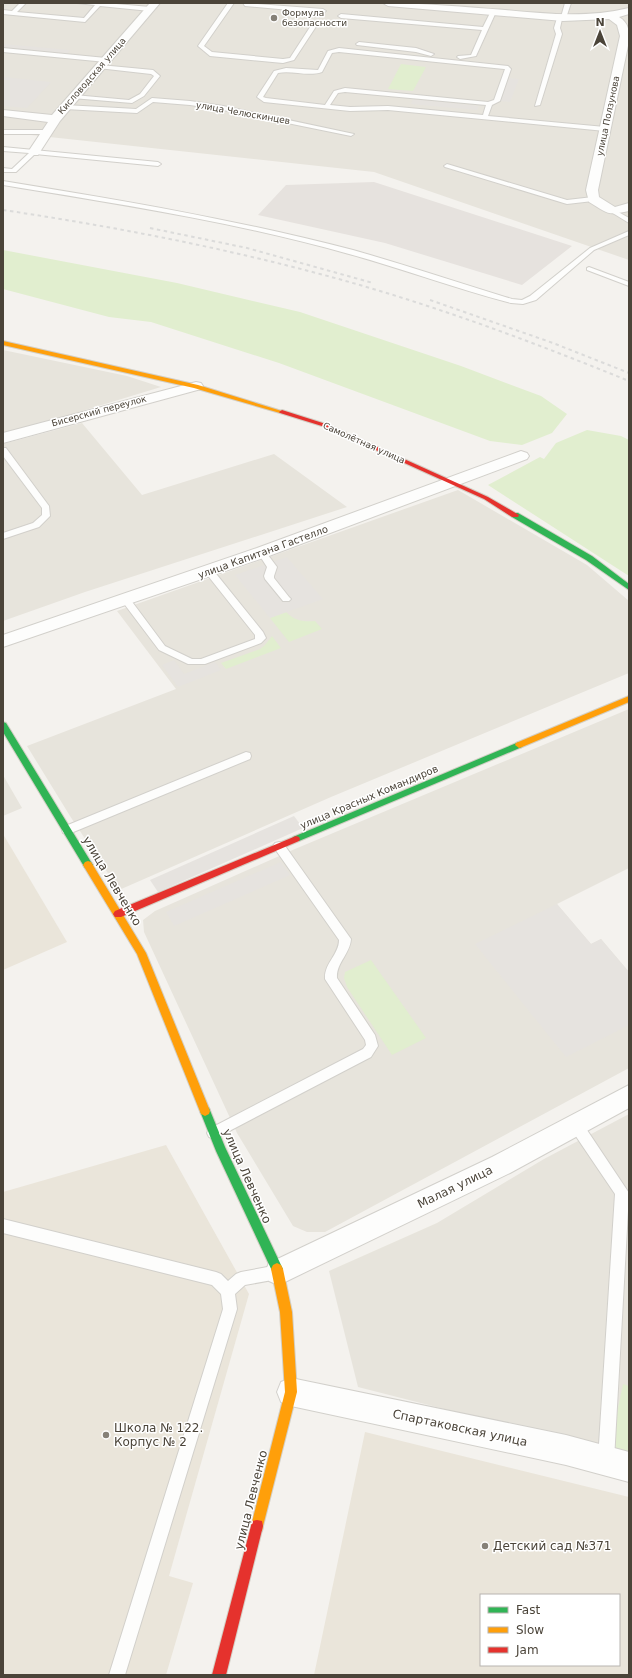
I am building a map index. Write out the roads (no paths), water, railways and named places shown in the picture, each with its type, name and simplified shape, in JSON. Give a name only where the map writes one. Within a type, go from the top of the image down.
[{"type":"street","points":[[388,3],[562,18],[610,16],[629,11]]},
{"type":"street","name":"Кисловодская улица","points":[[34,152],[65,107],[152,6]]},
{"type":"street","name":"улица Ползунова","points":[[593,199],[592,190],[605,129],[626,45],[626,25],[610,16]]},
{"type":"street","points":[[3,113],[56,119]]},
{"type":"street","points":[[593,199],[614,211],[629,207]]},
{"type":"street","name":"Самолётная улица","points":[[3,343],[196,386],[327,426],[486,498],[589,558],[629,588]]},
{"type":"street","name":"Бисерский переулок","points":[[3,438],[196,386]]},
{"type":"street","name":"улица Капитана Гастелло","points":[[3,641],[127,601],[210,572],[521,456]]},
{"type":"street","name":"улица Красных Командиров","points":[[118,914],[629,699]]},
{"type":"street","name":"улица Левченко","points":[[3,725],[141,953],[214,1133],[278,1272],[286,1312],[291,1392],[220,1675]]},
{"type":"street","name":"Малая улица","points":[[278,1272],[500,1165],[629,1096]]},
{"type":"street","name":"Спартаковская улица","points":[[291,1392],[566,1450],[617,1464]]},
{"type":"lane","points":[[13,13],[22,3]]},
{"type":"lane","points":[[80,3],[152,6]]},
{"type":"lane","points":[[231,3],[201,46],[210,54],[283,61],[292,59],[314,25]]},
{"type":"lane","points":[[538,105],[559,34],[557,28],[568,3]]},
{"type":"lane","points":[[3,12],[85,20],[99,4]]},
{"type":"lane","points":[[245,4],[325,8],[319,17]]},
{"type":"lane","points":[[359,44],[416,50],[428,54],[461,57],[473,56],[493,12]]},
{"type":"lane","points":[[341,16],[486,29]]},
{"type":"lane","points":[[3,50],[103,63],[152,72],[157,76],[146,92],[136,100],[130,102],[74,97]]},
{"type":"lane","points":[[327,106],[336,92],[345,90],[489,104],[497,101],[508,69],[506,67],[440,60],[334,51],[330,52],[320,71],[286,70],[276,72],[260,97],[264,100],[350,109],[388,108],[605,129]]},
{"type":"lane","points":[[430,65],[437,65],[440,60]]},
{"type":"lane","name":"улица Челюскинцев","points":[[65,107],[137,111],[152,100],[190,103],[223,108],[351,134]]},
{"type":"lane","points":[[485,117],[489,104]]},
{"type":"lane","points":[[3,132],[47,132]]},
{"type":"lane","points":[[3,149],[158,164]]},
{"type":"lane","points":[[3,182],[34,152]]},
{"type":"lane","points":[[447,166],[567,202],[593,199]]},
{"type":"lane","points":[[3,170],[14,171]]},
{"type":"lane","points":[[3,182],[149,207],[246,226],[391,264],[511,301],[523,302],[533,298],[592,249],[629,233]]},
{"type":"lane","points":[[614,211],[629,221]]},
{"type":"lane","points":[[590,269],[629,284]]},
{"type":"lane","points":[[3,450],[46,508],[46,516],[36,525],[3,536]]},
{"type":"lane","points":[[262,553],[272,567],[269,576],[270,578],[286,599]]},
{"type":"lane","points":[[127,601],[162,648],[191,662],[202,662],[261,638],[260,634],[210,572]]},
{"type":"lane","points":[[67,830],[246,756]]},
{"type":"lane","points":[[214,1133],[367,1053],[372,1046],[371,1039],[331,979],[329,972],[344,951],[346,946],[345,939],[279,846]]},
{"type":"lane","points":[[576,1125],[622,1194],[617,1464]]},
{"type":"lane","points":[[3,1226],[216,1279],[228,1291],[230,1309],[117,1675]]},
{"type":"lane","points":[[228,1291],[241,1279],[278,1272]]},
{"type":"railway","points":[[3,210],[83,223],[202,246],[241,254],[320,274],[438,309],[553,351],[629,381]]},
{"type":"railway","points":[[150,228],[247,248],[373,283]]},
{"type":"railway","points":[[430,300],[553,343],[629,373]]},
{"type":"place","name":"Формула безопасности","points":[[274,18]]},
{"type":"place","name":"Школа № 122. Корпус № 2","points":[[106,1435]]},
{"type":"place","name":"Детский сад №371","points":[[485,1546]]}]
